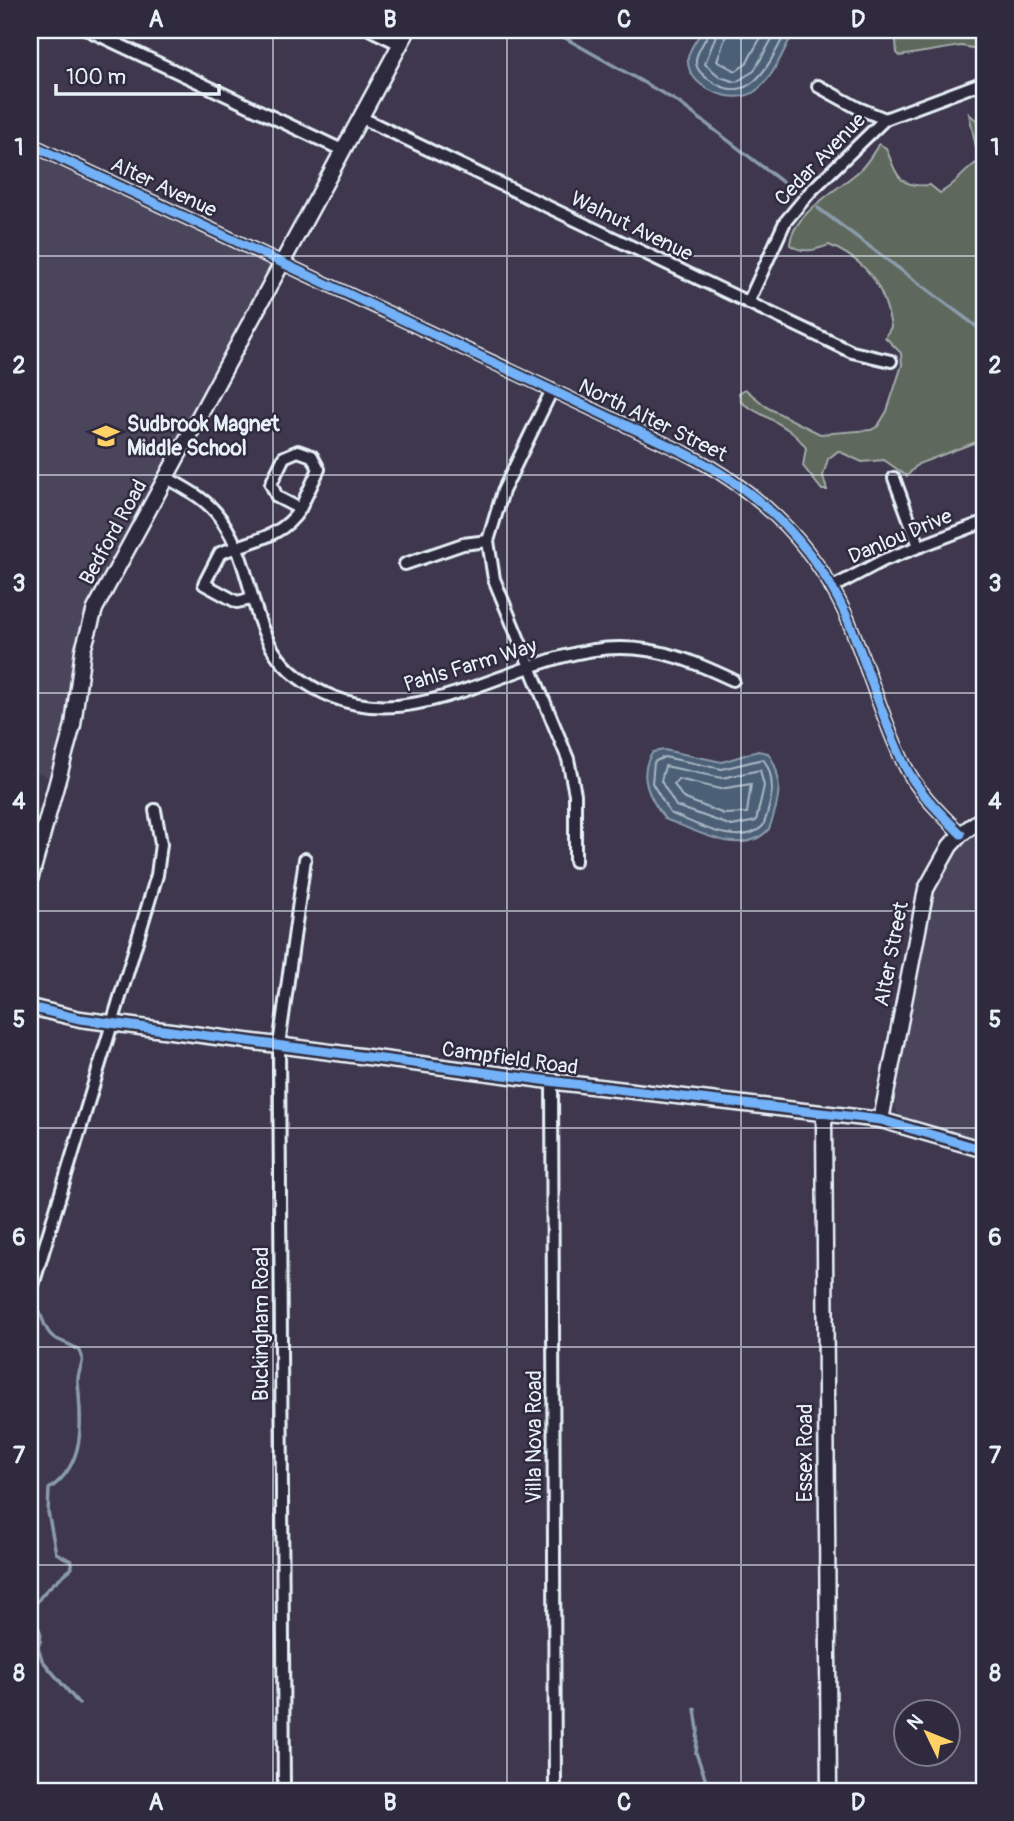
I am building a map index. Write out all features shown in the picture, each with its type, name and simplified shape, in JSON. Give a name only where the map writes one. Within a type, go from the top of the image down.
[{"type":"street","points":[[88,30],[342,150]]},
{"type":"street","points":[[371,30],[400,44]]},
{"type":"street","name":"Bedford Road","points":[[30,880],[74,725],[88,630],[117,568],[408,30]]},
{"type":"street","points":[[818,86],[885,119],[984,82]]},
{"type":"street","name":"Walnut Avenue","points":[[360,117],[852,352],[891,361]]},
{"type":"street","name":"Cedar Avenue","points":[[748,303],[785,222],[810,192],[885,119]]},
{"type":"street","name":"Alter Avenue","points":[[30,144],[284,262]]},
{"type":"street","name":"North Alter Street","points":[[284,262],[694,457],[736,481],[799,540],[831,588],[846,615],[905,765],[935,807],[961,834]]},
{"type":"street","points":[[552,390],[503,491],[488,541],[494,579],[532,667],[573,775],[575,861]]},
{"type":"street","points":[[251,599],[237,602],[204,584],[220,553],[284,529],[300,509],[319,469],[312,456],[298,451],[284,457],[271,484],[277,496],[300,509]]},
{"type":"street","name":"Pahls Farm Way","points":[[167,478],[209,505],[221,519],[235,547],[264,634],[285,666],[315,689],[351,704],[391,708],[412,705],[577,654],[621,648],[680,657],[733,680]]},
{"type":"street","points":[[894,478],[919,546]]},
{"type":"street","name":"Danlou Drive","points":[[831,588],[884,560],[984,522]]},
{"type":"street","points":[[405,564],[463,544],[488,541]]},
{"type":"street","points":[[30,1295],[114,1023],[160,859],[160,830],[155,810]]},
{"type":"street","name":"Alter Street","points":[[881,1120],[926,889],[940,861],[961,834],[984,817]]},
{"type":"street","name":"Buckingham Road","points":[[284,1791],[279,1045],[305,859]]},
{"type":"street","name":"Campfield Road","points":[[30,1007],[114,1023],[552,1082],[881,1120],[984,1150]]},
{"type":"street","name":"Villa Nova Road","points":[[552,1082],[555,1791]]},
{"type":"street","name":"Essex Road","points":[[824,1115],[829,1791]]},
{"type":"shaded area","name":"Sudbrook Magnet Middle School","points":[[30,154],[274,267],[90,605],[76,647],[62,749],[53,779],[30,769]]},
{"type":"shaded area","points":[[984,826],[984,1143],[901,1118],[895,1108],[902,1046],[933,890],[956,849]]},
{"type":"green space","points":[[895,30],[984,30],[984,50],[961,46],[900,56],[897,53]]},
{"type":"green space","points":[[969,114],[983,126],[984,132],[984,439],[918,464],[907,476],[884,460],[862,462],[838,451],[828,459],[823,476],[827,490],[822,490],[803,466],[806,448],[800,440],[784,427],[741,402],[739,393],[745,389],[768,408],[820,434],[871,430],[878,426],[887,411],[902,365],[901,353],[885,337],[891,327],[888,313],[879,288],[864,268],[855,259],[829,245],[810,250],[795,248],[790,245],[792,234],[807,213],[862,168],[879,144],[886,148],[896,172],[905,182],[930,185],[940,193],[946,189],[979,161]]},
{"type":"water","points":[[703,30],[795,30],[767,80],[754,92],[734,97],[712,91],[702,85],[694,78],[689,68],[689,55]]},
{"type":"water","points":[[664,750],[722,762],[758,751],[768,753],[777,771],[779,790],[769,829],[758,838],[733,842],[704,835],[665,819],[650,795],[645,778],[648,761],[653,752]]},
{"type":"waterway","points":[[551,30],[678,102],[794,191]]},
{"type":"waterway","points":[[818,208],[984,332]]},
{"type":"waterway","points":[[37,1308],[49,1333],[77,1349],[82,1356],[78,1379],[80,1428],[75,1456],[61,1479],[49,1489],[48,1512],[56,1553],[71,1561],[72,1568],[43,1594],[32,1614],[40,1634],[38,1647],[42,1660],[79,1704]]},
{"type":"waterway","points":[[695,1709],[698,1730],[696,1753],[710,1791]]},
{"type":"cycle path","points":[[30,144],[685,453],[735,483],[779,520],[799,541],[832,588],[846,615],[888,727],[909,774],[937,810],[961,834]]},
{"type":"cycle path","points":[[30,1007],[80,1019],[557,1082],[881,1120],[984,1150]]},
{"type":"place","name":"Sudbrook Magnet Middle School","points":[[106,436]]}]
